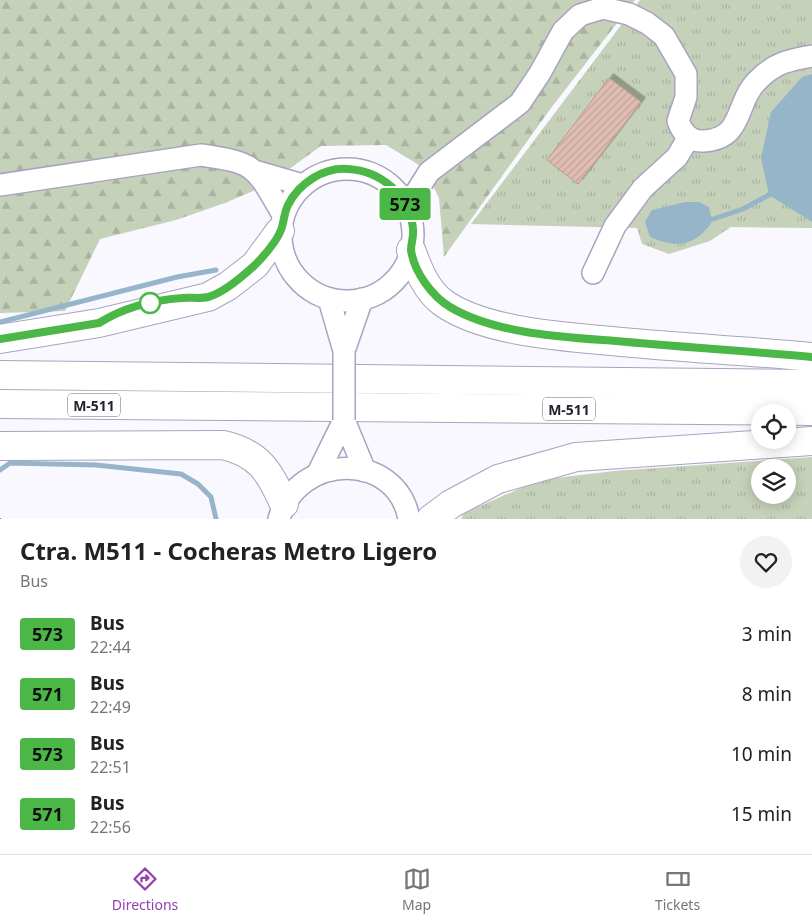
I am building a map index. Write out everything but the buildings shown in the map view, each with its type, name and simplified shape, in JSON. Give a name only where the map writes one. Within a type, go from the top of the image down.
[{"type":"highway","points":[[0,339],[99,323],[208,297],[228,286],[255,265],[282,223]]},
{"type":"highway","points":[[411,250],[428,286],[441,301],[463,313],[499,325],[584,338],[812,357]]},
{"type":"highway","name":"M-511","points":[[0,375],[812,384]]},
{"type":"highway","name":"M-511","points":[[0,404],[812,411]]},
{"type":"highway","points":[[431,519],[451,504],[498,479],[576,457],[812,441]]},
{"type":"highway","points":[[0,446],[224,446],[236,448],[249,453],[268,472],[282,512]]},
{"type":"street","points":[[407,207],[429,172],[520,103],[540,73],[563,31],[580,15],[604,8],[629,14],[647,23],[664,36],[686,74],[686,97],[678,121],[689,137],[697,141],[714,140],[729,134],[755,82],[774,65],[812,56]]},
{"type":"street","points":[[593,272],[615,226],[643,188],[677,157],[689,137]]},
{"type":"street","points":[[0,185],[200,155],[233,159],[250,166],[258,172],[303,185]]},
{"type":"street","points":[[345,168],[375,175],[388,183],[399,194],[407,207],[413,228],[411,250],[405,267],[394,282],[379,293],[362,299],[345,301],[330,298],[303,284],[293,273],[281,246],[282,223],[288,204],[303,185],[330,171],[345,168]]},
{"type":"street","points":[[258,172],[282,223]]},
{"type":"street","points":[[388,183],[429,172]]},
{"type":"street","points":[[330,298],[344,351],[344,420],[365,471]]},
{"type":"street","points":[[344,351],[362,299]]},
{"type":"street","points":[[318,473],[344,420]]},
{"type":"street","points":[[282,512],[293,491],[318,473],[349,468],[365,471],[384,480],[398,494],[409,519]]},
{"type":"green space","points":[[0,0],[635,0],[551,108],[444,257],[439,198],[424,168],[386,145],[321,146],[267,185],[225,203],[176,220],[100,239],[65,311],[0,313]]},
{"type":"green space","points":[[640,0],[812,0],[812,228],[731,227],[710,241],[669,254],[642,244],[637,228],[471,224]]},
{"type":"green space","points":[[812,457],[812,519],[461,519],[464,513],[539,480],[614,471],[751,461],[751,504],[796,504],[796,459],[784,459]]},
{"type":"water","points":[[812,74],[812,222],[769,195],[761,158],[771,112],[802,77]]},
{"type":"water","points":[[685,202],[699,202],[709,207],[712,222],[706,230],[692,240],[677,244],[650,237],[645,222],[652,210]]},
{"type":"waterway","points":[[713,219],[743,209],[769,195]]},
{"type":"waterway","points":[[0,322],[177,277],[216,270]]},
{"type":"waterway","points":[[0,470],[10,463],[96,465],[181,474],[198,484],[211,497],[216,519]]},
{"type":"bus line","name":"573","points":[[0,339],[99,323],[111,315],[144,305],[182,298],[208,297],[228,286],[255,265],[280,231],[283,215],[288,204],[303,185],[316,176],[345,168],[375,175],[388,183],[399,194],[411,217],[413,239],[411,250],[423,278],[441,301],[463,313],[499,325],[553,335],[812,357]]}]
